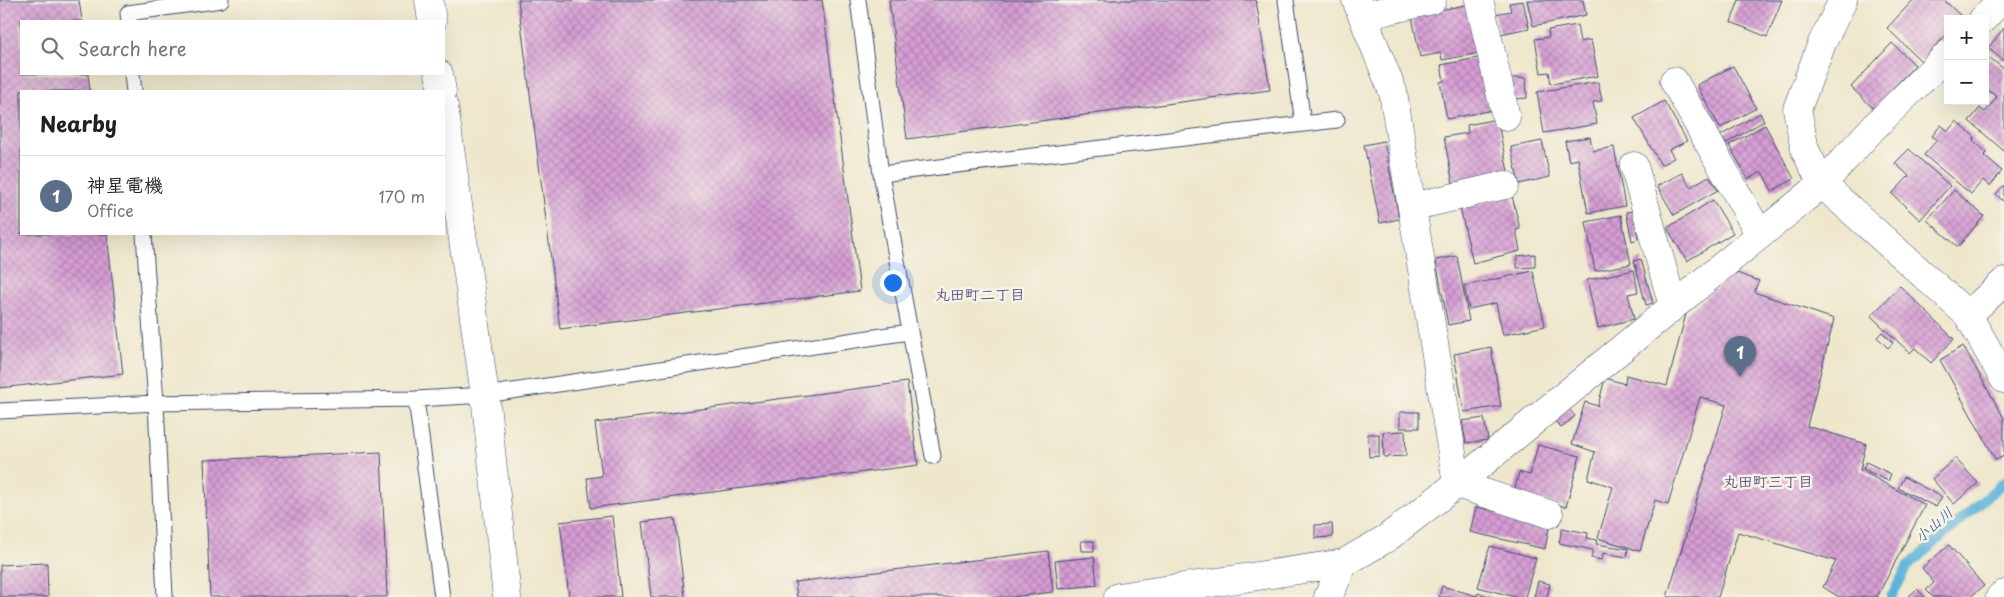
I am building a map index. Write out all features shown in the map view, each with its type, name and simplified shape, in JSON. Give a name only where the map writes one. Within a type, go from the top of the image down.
[{"type":"street","points":[[429,0],[432,20]]},
{"type":"street","points":[[1432,0],[1360,8],[1393,92],[1457,484]]},
{"type":"street","points":[[1479,0],[1506,117]]},
{"type":"street","points":[[1843,0],[1822,43],[1797,109],[1805,150],[1822,184],[1968,315],[2004,379]]},
{"type":"street","points":[[1988,15],[2001,0]]},
{"type":"street","points":[[1118,597],[1169,593],[1344,563],[1387,538],[1457,484],[1822,184],[1872,129],[1944,58]]},
{"type":"street","points":[[439,75],[442,90]]},
{"type":"street","points":[[1674,81],[1760,235]]},
{"type":"street","points":[[445,113],[485,395],[507,597]]},
{"type":"street","points":[[1634,166],[1672,306]]},
{"type":"street","points":[[1412,207],[1505,185]]},
{"type":"street","points":[[1968,315],[2004,282]]},
{"type":"street","points":[[1457,484],[1549,514]]},
{"type":"street","points":[[1328,597],[1344,563]]},
{"type":"street","points":[[2000,597],[2004,594]]},
{"type":"lane","points":[[128,20],[128,13],[221,0]]},
{"type":"lane","points":[[858,0],[881,174],[933,456]]},
{"type":"lane","points":[[1286,0],[1303,123]]},
{"type":"lane","points":[[132,75],[134,90]]},
{"type":"lane","points":[[881,174],[1337,120]]},
{"type":"lane","points":[[144,235],[156,403],[165,597]]},
{"type":"lane","points":[[0,411],[156,403],[416,399],[485,395],[909,332]]},
{"type":"lane","points":[[416,399],[442,597]]},
{"type":"building","points":[[0,0],[79,0],[82,20],[20,20],[20,75],[88,75],[90,90],[20,90],[20,235],[107,235],[123,374],[0,388]]},
{"type":"building","points":[[518,0],[822,0],[860,291],[560,329]]},
{"type":"building","points":[[889,0],[1256,0],[1270,90],[907,139]]},
{"type":"building","points":[[1527,0],[1583,0],[1586,15],[1533,26]]},
{"type":"building","points":[[1739,0],[1782,0],[1767,37],[1731,22]]},
{"type":"building","points":[[1913,0],[1944,0],[1960,15],[1944,15],[1944,37],[1921,61],[1887,28]]},
{"type":"building","points":[[1523,1],[1529,28],[1500,34],[1495,14],[1511,11],[1509,3]]},
{"type":"building","points":[[1470,4],[1480,53],[1442,60],[1441,53],[1420,57],[1412,16]]},
{"type":"building","points":[[1577,25],[1580,42],[1591,40],[1598,76],[1551,84],[1549,72],[1541,73],[1535,39],[1549,37],[1548,30]]},
{"type":"building","points":[[2004,28],[2004,61],[1989,47]]},
{"type":"building","points":[[1892,43],[1915,65],[1874,109],[1851,87]]},
{"type":"building","points":[[1483,57],[1493,110],[1447,119],[1440,82],[1444,81],[1441,65]]},
{"type":"building","points":[[1990,58],[2004,69],[2004,151],[1969,121],[1980,108],[1985,112],[1997,97],[1989,91]]},
{"type":"building","points":[[1733,66],[1756,108],[1720,128],[1697,85]]},
{"type":"building","points":[[1511,78],[1526,78],[1527,98],[1512,99]]},
{"type":"building","points":[[1598,82],[1602,101],[1593,102],[1597,124],[1544,133],[1537,92]]},
{"type":"building","points":[[1664,101],[1687,141],[1669,150],[1674,158],[1661,165],[1634,118]]},
{"type":"building","points":[[1760,113],[1764,121],[1723,145],[1718,137]]},
{"type":"building","points":[[1497,119],[1509,176],[1453,184],[1444,137],[1468,133],[1467,125]]},
{"type":"building","points":[[1956,121],[1975,137],[1973,140],[1987,153],[1984,156],[2002,171],[1990,186],[1983,180],[1971,194],[1924,155],[1937,140],[1932,136],[1941,125],[1948,131]]},
{"type":"building","points":[[1765,125],[1794,179],[1772,191],[1762,172],[1748,179],[1729,145]]},
{"type":"building","points":[[1590,137],[1593,151],[1614,147],[1625,206],[1588,213],[1578,159],[1569,161],[1565,141]]},
{"type":"building","points":[[1384,141],[1399,219],[1380,223],[1364,145]]},
{"type":"building","points":[[1542,141],[1550,177],[1519,184],[1511,147]]},
{"type":"building","points":[[1909,149],[1950,186],[1920,220],[1892,194],[1909,176],[1895,163]]},
{"type":"building","points":[[1682,173],[1690,187],[1709,176],[1718,190],[1674,215],[1657,186]]},
{"type":"building","points":[[2004,185],[2004,202],[1996,194]]},
{"type":"building","points":[[1954,190],[1984,216],[1958,247],[1927,220]]},
{"type":"building","points":[[1512,196],[1520,229],[1516,230],[1520,251],[1473,263],[1460,208]]},
{"type":"building","points":[[1713,200],[1733,233],[1687,261],[1667,228]]},
{"type":"building","points":[[1633,211],[1638,239],[1632,241],[1626,212]]},
{"type":"building","points":[[1621,215],[1631,264],[1595,271],[1586,222]]},
{"type":"building","points":[[1535,254],[1535,267],[1517,268],[1517,256]]},
{"type":"building","points":[[1457,256],[1469,321],[1448,325],[1436,260]]},
{"type":"building","points":[[1641,259],[1653,303],[1646,305],[1634,261]]},
{"type":"building","points":[[1634,270],[1638,292],[1628,294],[1634,319],[1598,328],[1587,280]]},
{"type":"building","points":[[1533,271],[1545,326],[1503,335],[1496,303],[1469,309],[1464,286]]},
{"type":"building","points":[[1734,272],[1759,281],[1754,292],[1834,319],[1807,426],[1866,444],[1860,470],[1925,505],[1877,597],[1839,597],[1823,587],[1836,561],[1738,532],[1718,597],[1667,597],[1726,405],[1700,397],[1668,504],[1655,500],[1640,551],[1598,538],[1613,487],[1588,479],[1595,452],[1572,444],[1585,402],[1598,406],[1605,378],[1625,384],[1626,375],[1667,386],[1686,314]]},
{"type":"building","points":[[1900,286],[1954,339],[1931,363],[1915,348],[1910,353],[1871,316]]},
{"type":"building","points":[[1882,332],[1893,343],[1888,348],[1877,337]]},
{"type":"building","points":[[1963,346],[2004,418],[2004,456],[1996,460],[1940,360]]},
{"type":"building","points":[[1491,347],[1501,406],[1464,412],[1454,354]]},
{"type":"building","points":[[907,382],[918,465],[591,508],[587,478],[602,476],[595,423]]},
{"type":"building","points":[[1568,408],[1575,416],[1561,428],[1554,420]]},
{"type":"building","points":[[1400,412],[1419,412],[1419,428],[1400,428]]},
{"type":"building","points":[[1484,418],[1488,440],[1466,443],[1462,421]]},
{"type":"building","points":[[1405,431],[1406,456],[1384,457],[1383,432]]},
{"type":"building","points":[[1368,434],[1379,434],[1379,456],[1369,457]]},
{"type":"building","points":[[1538,445],[1580,456],[1566,507],[1514,492],[1519,472],[1530,475]]},
{"type":"building","points":[[381,452],[387,597],[210,597],[204,460]]},
{"type":"building","points":[[1955,458],[1978,483],[1954,504],[1932,479]]},
{"type":"building","points":[[1866,462],[1891,474],[1888,481],[1863,469]]},
{"type":"building","points":[[1904,477],[1942,497],[1936,507],[1898,488]]},
{"type":"building","points":[[1476,507],[1550,523],[1545,549],[1470,532]]},
{"type":"building","points":[[612,516],[621,597],[569,597],[560,522]]},
{"type":"building","points":[[675,518],[685,597],[651,597],[642,522]]},
{"type":"building","points":[[1332,524],[1333,537],[1315,538],[1315,525]]},
{"type":"building","points":[[1562,528],[1588,533],[1587,538],[1597,540],[1596,544],[1628,549],[1627,557],[1603,553],[1602,560],[1591,558],[1593,550],[1559,543]]},
{"type":"building","points":[[1081,541],[1094,541],[1094,551],[1082,551]]},
{"type":"building","points":[[1949,545],[1984,586],[1970,597],[1933,597],[1926,590],[1934,583],[1922,568]]},
{"type":"building","points":[[1490,546],[1536,558],[1525,597],[1515,597],[1478,587]]},
{"type":"building","points":[[1048,551],[1053,592],[1011,597],[797,597],[795,582]]},
{"type":"building","points":[[1094,557],[1097,585],[1058,589],[1055,561]]},
{"type":"building","points":[[47,563],[48,597],[0,597],[0,565]]},
{"type":"building","points":[[1538,581],[1550,584],[1547,597],[1534,597]]},
{"type":"building","points":[[1442,586],[1477,596],[1478,593],[1492,597],[1439,597]]},
{"type":"building","points":[[1917,589],[1925,597],[1908,597]]},
{"type":"waterway","name":"小山川","points":[[1891,597],[1908,566],[2004,482]]},
{"type":"place","name":"神星電機","points":[[1740,377]]},
{"type":"district","name":"丸田町二丁目","points":[[980,293]]},
{"type":"district","name":"丸田町三丁目","points":[[1768,480]]}]
